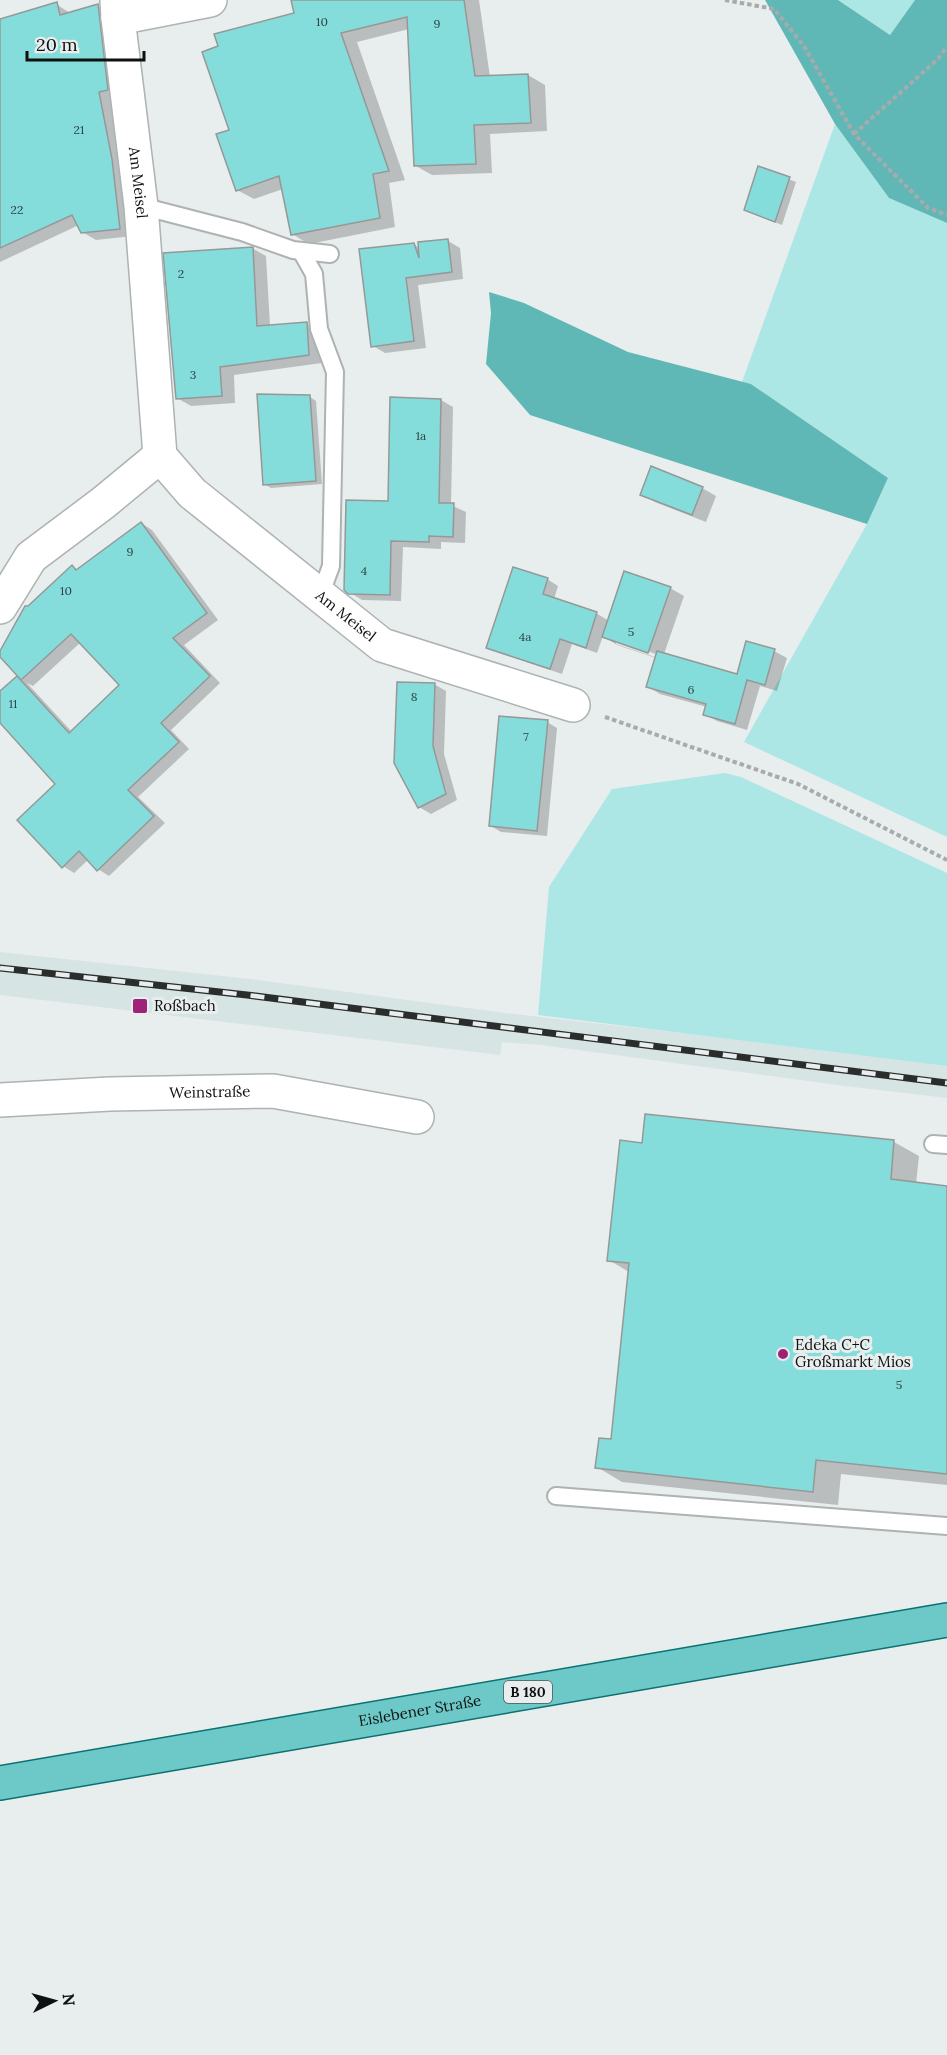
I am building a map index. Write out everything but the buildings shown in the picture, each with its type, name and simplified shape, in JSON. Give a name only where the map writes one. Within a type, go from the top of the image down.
[{"type":"main road","name":"Eislebener Straße","points":[[0,1783],[947,1620]]},
{"type":"street","name":"Am Meisel","points":[[210,0],[117,9],[141,206],[160,456],[192,493],[382,645],[573,705]]},
{"type":"street","points":[[0,608],[31,557],[103,503],[160,456]]},
{"type":"street","name":"Weinstraße","points":[[0,1100],[110,1094],[273,1091],[417,1117]]},
{"type":"lane","points":[[141,206],[242,232],[293,250],[330,254]]},
{"type":"lane","points":[[301,251],[314,274],[319,329],[335,372],[331,566],[320,596]]},
{"type":"lane","points":[[556,1496],[947,1527]]},
{"type":"path","points":[[725,0],[774,9],[804,46],[854,134],[928,208],[947,215]]},
{"type":"path","points":[[854,134],[938,59],[947,46]]},
{"type":"path","points":[[573,705],[798,784],[947,860]]},
{"type":"shaded area","points":[[765,0],[838,0],[890,35],[915,0],[947,0],[947,223],[889,198],[835,124]]},
{"type":"shaded area","points":[[838,0],[915,0],[890,35]]},
{"type":"shaded area","points":[[835,124],[889,198],[947,223],[947,837],[744,742],[867,524],[888,478],[751,384],[742,382]]},
{"type":"shaded area","points":[[489,292],[524,303],[628,352],[751,384],[888,478],[867,524],[530,415],[486,364],[491,313]]},
{"type":"shaded area","points":[[725,773],[741,777],[947,873],[947,1066],[538,1015],[549,887],[612,789]]},
{"type":"shaded area","points":[[0,952],[250,979],[505,1013],[849,1052],[947,1066],[947,1098],[541,1045],[502,1042],[500,1055],[0,995]]},
{"type":"railway","points":[[0,968],[247,995],[947,1083]]},
{"type":"place","name":"Roßbach","points":[[140,1006]]},
{"type":"place","name":"Edeka C+C Großmarkt Mios","points":[[783,1354]]}]
